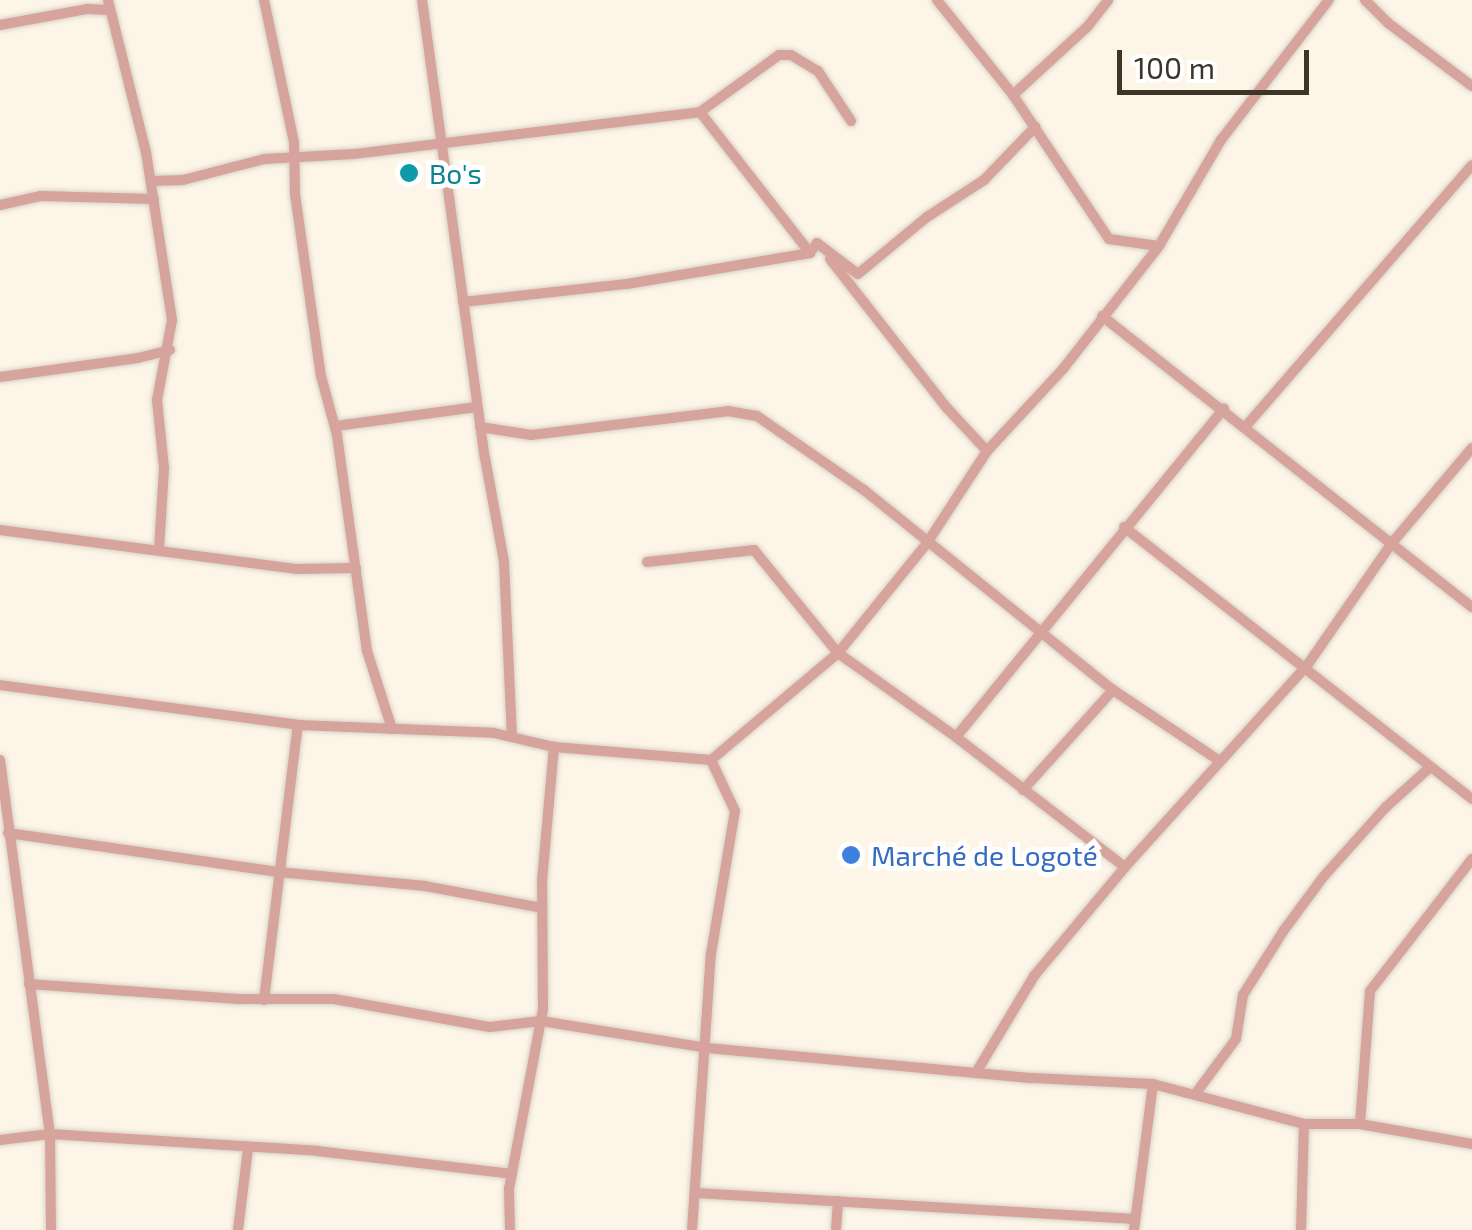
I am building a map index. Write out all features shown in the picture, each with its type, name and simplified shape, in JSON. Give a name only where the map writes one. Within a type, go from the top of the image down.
[{"type":"street","points":[[264,0],[295,158],[295,194],[321,376],[336,426],[374,685],[392,728]]},
{"type":"street","points":[[422,0],[480,428],[504,562],[512,736]]},
{"type":"street","points":[[938,0],[1036,127],[1109,239],[1158,246]]},
{"type":"street","points":[[1013,95],[1088,26],[1108,0]]},
{"type":"street","points":[[0,685],[298,725],[512,736],[554,747],[711,760],[838,653],[927,543],[987,452],[1063,369],[1158,246],[1221,140],[1330,0]]},
{"type":"street","points":[[1365,0],[1388,24],[1472,86]]},
{"type":"street","points":[[0,25],[108,5],[152,181],[172,320],[170,350],[157,400],[164,468],[159,550]]},
{"type":"street","points":[[152,181],[183,180],[264,158],[442,144],[700,112],[780,55],[805,58],[851,121]]},
{"type":"street","points":[[700,112],[987,452]]},
{"type":"street","points":[[463,302],[627,284],[813,248],[858,274],[927,218],[984,180],[1036,127]]},
{"type":"street","points":[[1246,426],[1472,165]]},
{"type":"street","points":[[0,204],[41,196],[154,200]]},
{"type":"street","points":[[1102,316],[1224,408],[1472,607]]},
{"type":"street","points":[[0,377],[170,350]]},
{"type":"street","points":[[336,426],[478,407]]},
{"type":"street","points":[[956,737],[1224,408]]},
{"type":"street","points":[[480,428],[531,434],[746,412],[864,490],[1113,690],[1220,760]]},
{"type":"street","points":[[977,1072],[1034,976],[1125,867],[1306,667],[1392,543],[1472,448]]},
{"type":"street","points":[[1124,527],[1306,667],[1428,769],[1472,799]]},
{"type":"street","points":[[0,530],[297,569],[356,568]]},
{"type":"street","points":[[647,562],[754,550],[838,653],[956,737],[1125,867]]},
{"type":"street","points":[[1024,790],[1113,690]]},
{"type":"street","points":[[264,1000],[298,725]]},
{"type":"street","points":[[510,1230],[512,1174],[541,1021],[542,908],[554,747]]},
{"type":"street","points":[[0,760],[50,1134],[51,1230]]},
{"type":"street","points":[[692,1230],[708,1048],[711,954],[735,811],[711,760]]},
{"type":"street","points":[[1196,1093],[1236,1038],[1243,995],[1284,930],[1324,876],[1386,807],[1428,769]]},
{"type":"street","points":[[8,832],[278,872],[425,886],[542,908]]},
{"type":"street","points":[[1360,1124],[1370,991],[1472,858]]},
{"type":"street","points":[[29,984],[369,1003],[490,1027],[541,1021],[708,1048],[1154,1084],[1304,1124],[1360,1124],[1472,1144]]},
{"type":"street","points":[[696,1193],[1135,1224],[1154,1084]]},
{"type":"street","points":[[1301,1230],[1304,1124]]},
{"type":"street","points":[[0,1140],[50,1134],[316,1152],[512,1174]]},
{"type":"street","points":[[238,1230],[248,1149]]},
{"type":"street","points":[[836,1230],[838,1202]]},
{"type":"place","name":"Bo's","points":[[409,173]]},
{"type":"place","name":"Marché de Logoté","points":[[851,855]]}]
